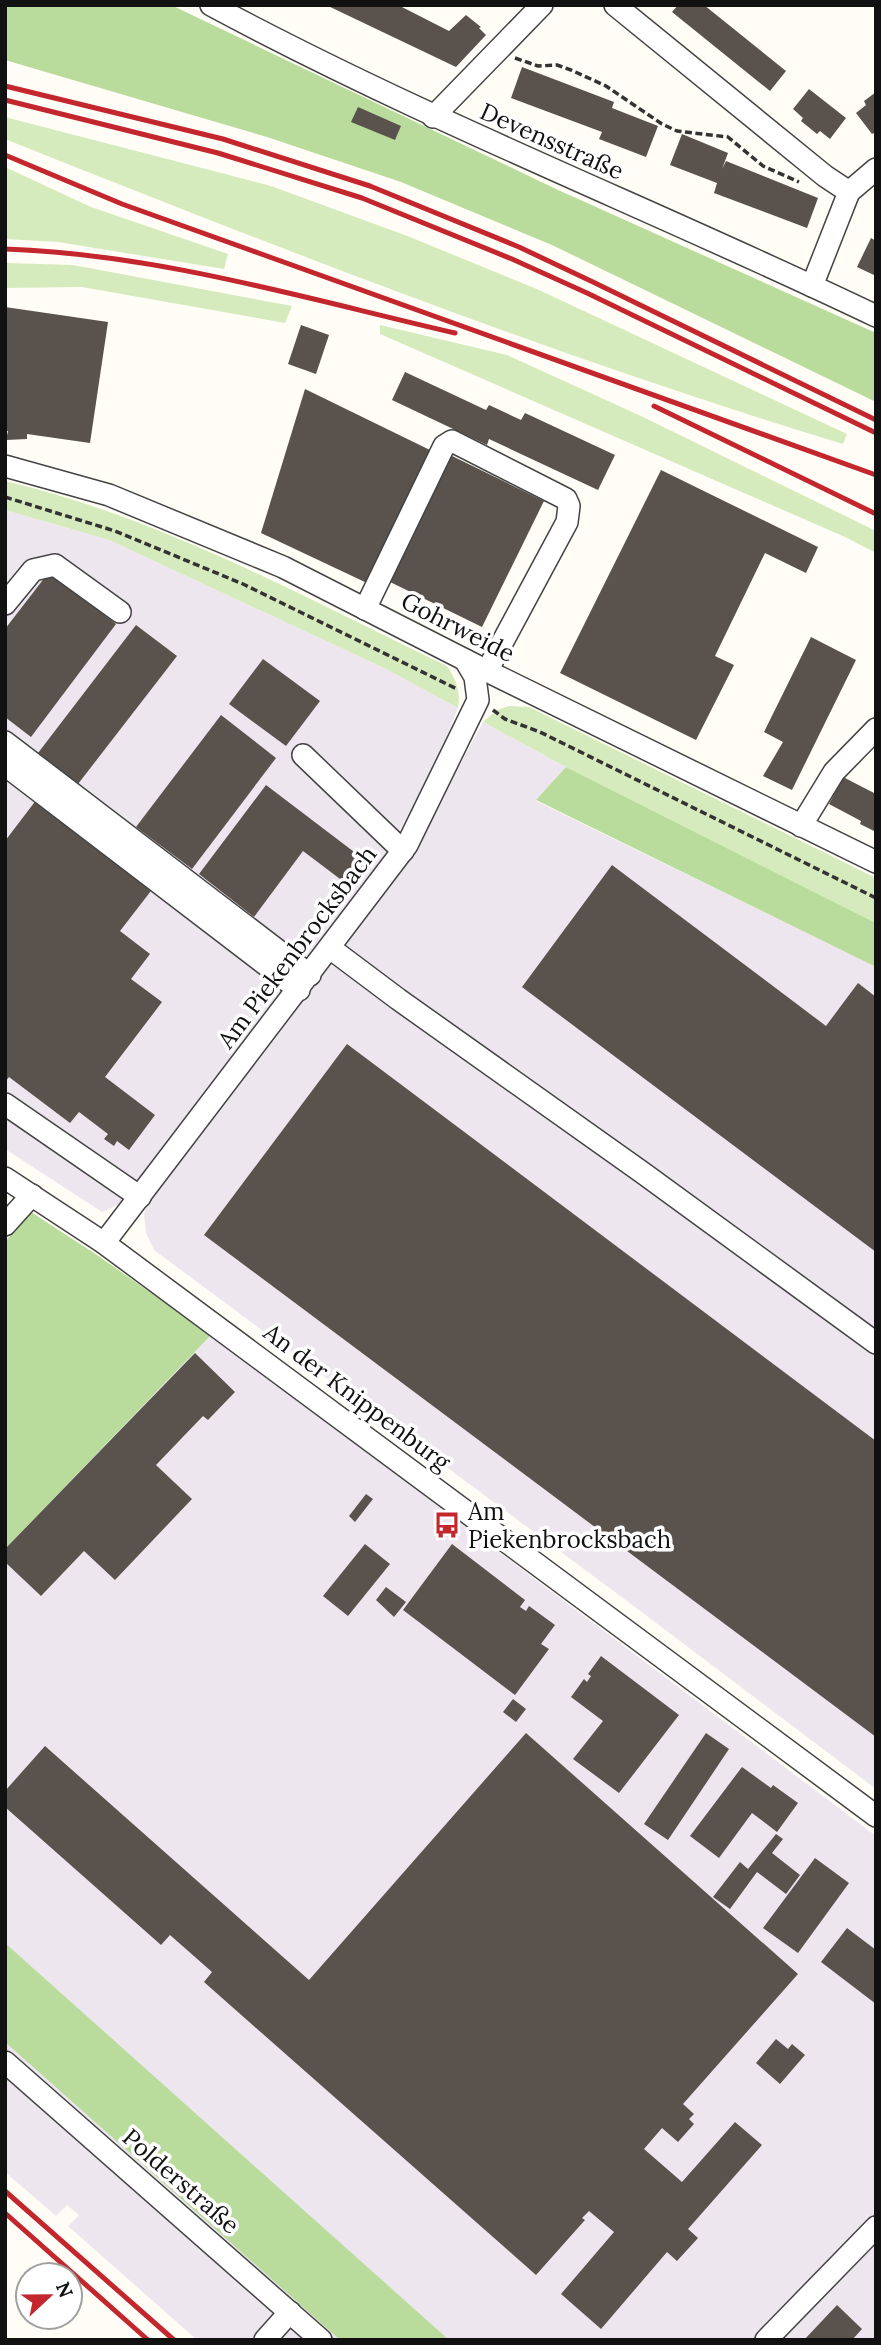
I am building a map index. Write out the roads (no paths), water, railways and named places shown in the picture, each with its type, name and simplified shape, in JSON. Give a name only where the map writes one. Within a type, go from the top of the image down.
[{"type":"street","name":"Devensstraße","points":[[211,5],[283,44],[433,117],[876,316]]},
{"type":"street","points":[[433,117],[542,5]]},
{"type":"street","points":[[615,5],[825,176],[849,192]]},
{"type":"street","points":[[812,286],[849,192],[876,169]]},
{"type":"street","points":[[365,609],[444,446],[452,441],[566,499],[569,506],[568,522],[487,671]]},
{"type":"street","name":"Gohrweide","points":[[5,466],[109,495],[283,567],[487,671],[876,862]]},
{"type":"street","points":[[5,604],[33,570],[55,565],[120,612]]},
{"type":"street","name":"Am Piekenbrocksbach","points":[[104,1243],[403,851],[478,700],[475,677],[465,660]]},
{"type":"street","points":[[801,826],[834,772],[876,729]]},
{"type":"street","points":[[5,742],[304,982]]},
{"type":"street","points":[[303,755],[403,851]]},
{"type":"street","points":[[5,765],[304,982]]},
{"type":"street","points":[[330,948],[876,1343]]},
{"type":"street","points":[[5,1104],[140,1197]]},
{"type":"street","name":"An der Knippenburg","points":[[5,1178],[104,1243],[876,1816]]},
{"type":"street","points":[[5,1225],[32,1195]]},
{"type":"street","name":"Polderstraße","points":[[5,2062],[321,2340]]},
{"type":"street","points":[[766,2340],[876,2227]]},
{"type":"street","points":[[265,2340],[290,2312]]},
{"type":"railway","points":[[5,86],[223,139],[370,186],[519,247],[876,420]]},
{"type":"railway","points":[[5,100],[218,153],[362,198],[512,259],[587,293],[876,433]]},
{"type":"railway","points":[[5,155],[122,204],[876,475]]},
{"type":"railway","points":[[5,249],[119,259],[176,269],[455,333]]},
{"type":"railway","points":[[654,406],[876,514]]},
{"type":"railway","points":[[5,2191],[174,2340]]},
{"type":"railway","points":[[5,2213],[148,2340]]},
{"type":"place","name":"Am Piekenbrocksbach","points":[[447,1525]]}]
